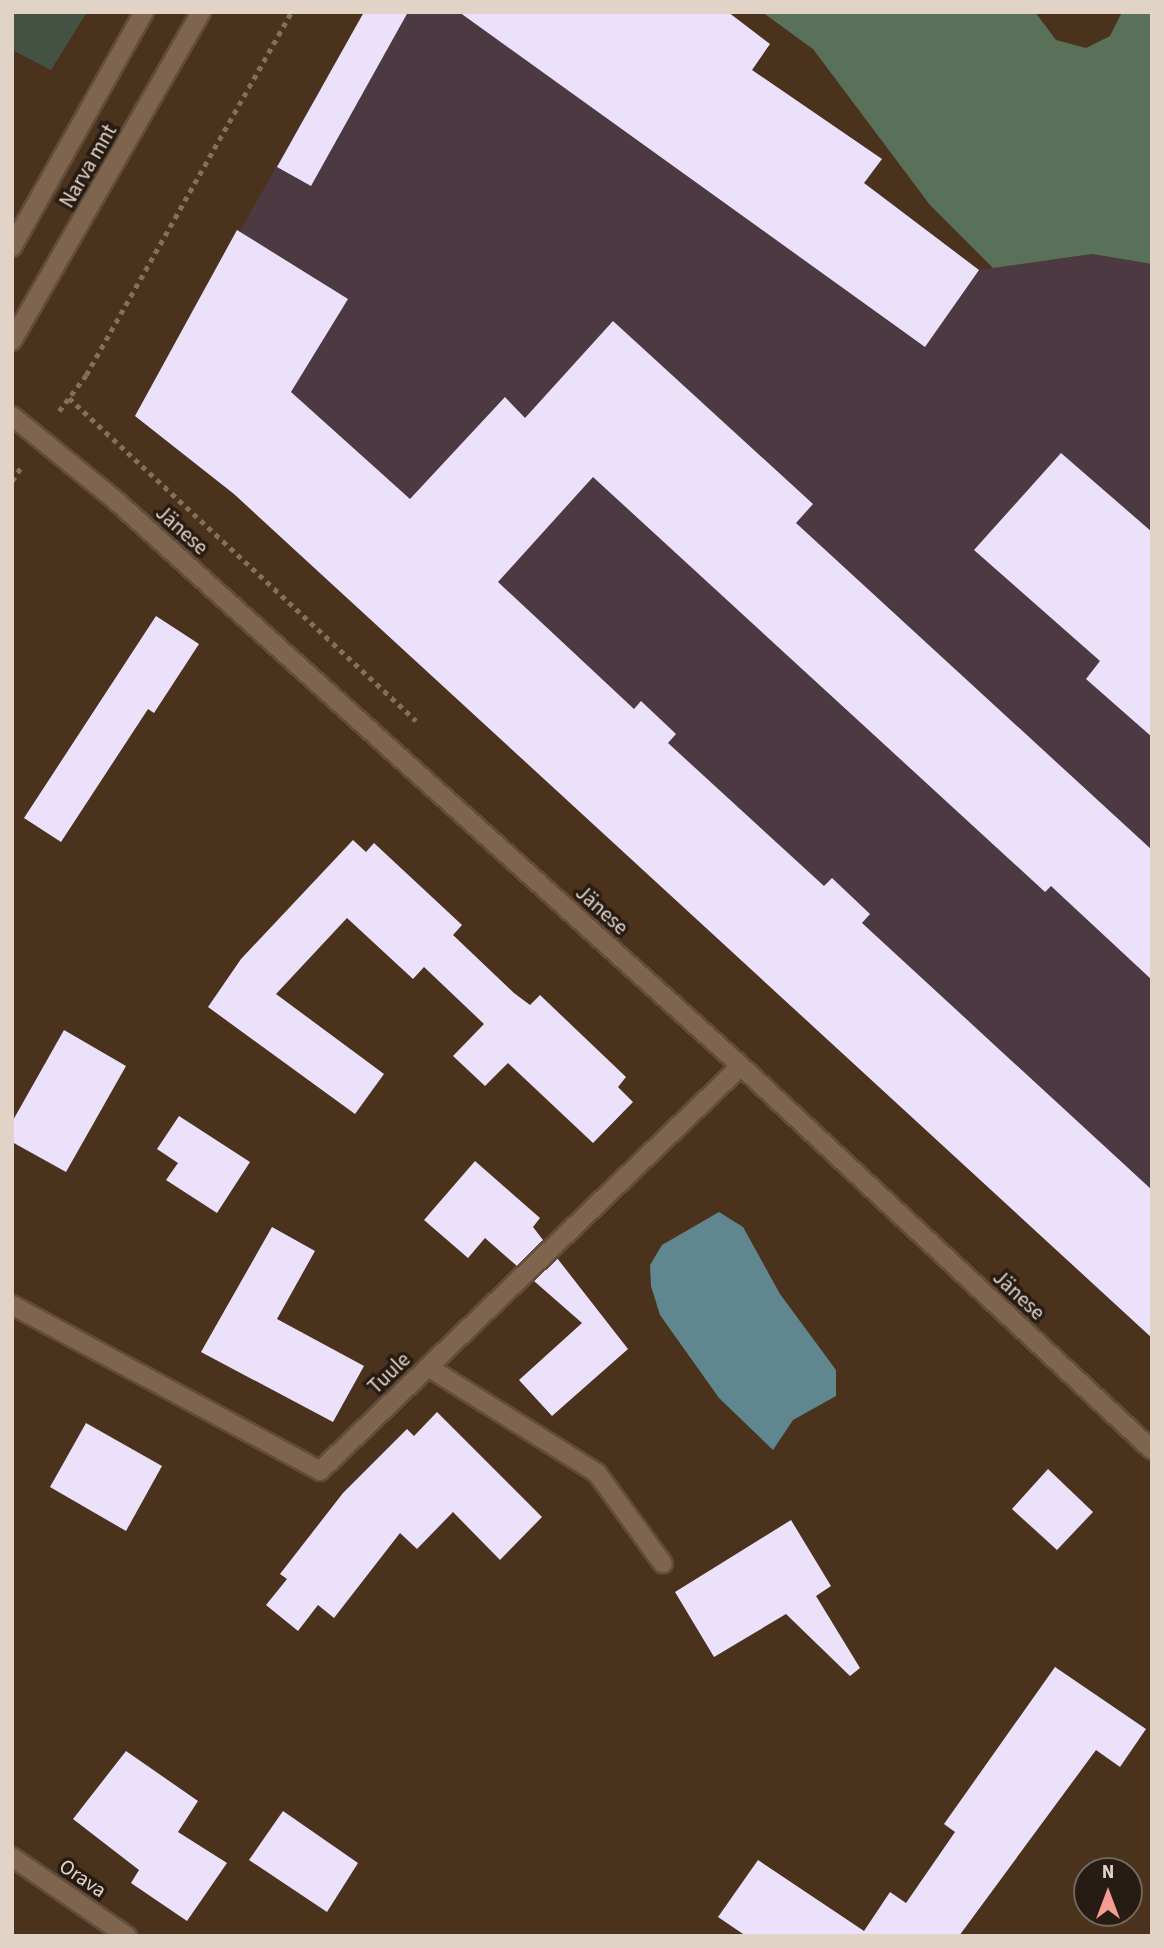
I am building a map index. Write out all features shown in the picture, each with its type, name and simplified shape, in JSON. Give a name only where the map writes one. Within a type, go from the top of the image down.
[{"type":"street","name":"Narva mnt","points":[[12,247],[144,12]]},
{"type":"street","name":"Narva mnt","points":[[12,341],[201,12]]},
{"type":"street","name":"Jänese","points":[[12,416],[40,436],[741,1066],[1152,1450]]},
{"type":"street","name":"Tuule","points":[[12,1305],[320,1471],[741,1066]]},
{"type":"street","points":[[428,1367],[597,1473],[663,1564]]},
{"type":"street","name":"Orava","points":[[12,1857],[127,1936]]},
{"type":"path","points":[[40,436],[86,375],[291,12]]},
{"type":"shaded area","points":[[364,12],[728,12],[770,44],[752,71],[882,159],[865,183],[979,270],[1092,254],[1152,264],[1152,1338],[235,494],[135,416]]},
{"type":"green space","points":[[12,12],[87,12],[51,70],[12,50]]},
{"type":"green space","points":[[762,12],[1035,12],[1056,40],[1086,48],[1110,36],[1122,12],[1152,12],[1152,264],[1092,254],[993,268],[930,205],[813,49]]},
{"type":"water","points":[[719,1212],[743,1227],[780,1294],[836,1370],[836,1396],[793,1420],[773,1450],[719,1398],[660,1315],[651,1286],[650,1265],[662,1245]]},
{"type":"building","points":[[364,12],[408,12],[311,186],[277,167]]},
{"type":"building","points":[[459,12],[728,12],[770,44],[752,70],[882,159],[864,183],[979,270],[925,347]]},
{"type":"building","points":[[237,230],[348,299],[291,392],[410,499],[505,397],[525,418],[613,321],[813,504],[796,523],[1152,850],[1152,980],[1051,886],[1045,892],[593,477],[498,582],[634,709],[641,701],[676,734],[668,743],[824,886],[832,878],[870,914],[862,923],[1152,1190],[1152,1338],[234,494],[135,416]]},
{"type":"building","points":[[1061,453],[1152,532],[1152,737],[1086,679],[1100,661],[974,550]]},
{"type":"building","points":[[156,616],[199,644],[154,713],[148,709],[61,842],[24,818]]},
{"type":"building","points":[[353,840],[366,852],[374,843],[462,925],[453,935],[514,993],[530,1005],[540,995],[626,1077],[618,1087],[633,1102],[593,1143],[508,1063],[485,1086],[453,1056],[484,1024],[424,967],[413,979],[347,918],[276,994],[384,1074],[355,1114],[208,1007],[241,959]]},
{"type":"building","points":[[64,1030],[126,1066],[66,1172],[12,1142],[12,1122]]},
{"type":"building","points":[[179,1116],[250,1162],[217,1213],[166,1180],[178,1163],[157,1149]]},
{"type":"building","points":[[475,1161],[540,1218],[533,1227],[543,1240],[517,1266],[485,1238],[468,1258],[424,1220]]},
{"type":"building","points":[[272,1227],[315,1251],[277,1319],[364,1366],[333,1422],[201,1352]]},
{"type":"building","points":[[557,1258],[628,1349],[552,1416],[519,1380],[582,1323],[534,1281]]},
{"type":"building","points":[[437,1412],[542,1517],[500,1560],[453,1512],[417,1549],[400,1533],[334,1618],[318,1605],[298,1631],[266,1605],[287,1579],[280,1574],[343,1493],[407,1429],[414,1436]]},
{"type":"building","points":[[86,1423],[162,1466],[126,1531],[50,1487]]},
{"type":"building","points":[[1048,1469],[1093,1512],[1057,1550],[1012,1509]]},
{"type":"building","points":[[791,1520],[831,1586],[816,1596],[860,1668],[850,1676],[786,1614],[714,1657],[675,1592]]},
{"type":"building","points":[[1055,1667],[1146,1729],[1120,1767],[1096,1750],[959,1936],[746,1936],[718,1917],[758,1860],[864,1931],[890,1892],[906,1903],[955,1832],[944,1824]]},
{"type":"building","points":[[126,1751],[198,1801],[178,1832],[227,1863],[187,1921],[131,1883],[139,1870],[73,1819]]},
{"type":"building","points":[[283,1811],[358,1863],[327,1912],[249,1860]]}]
